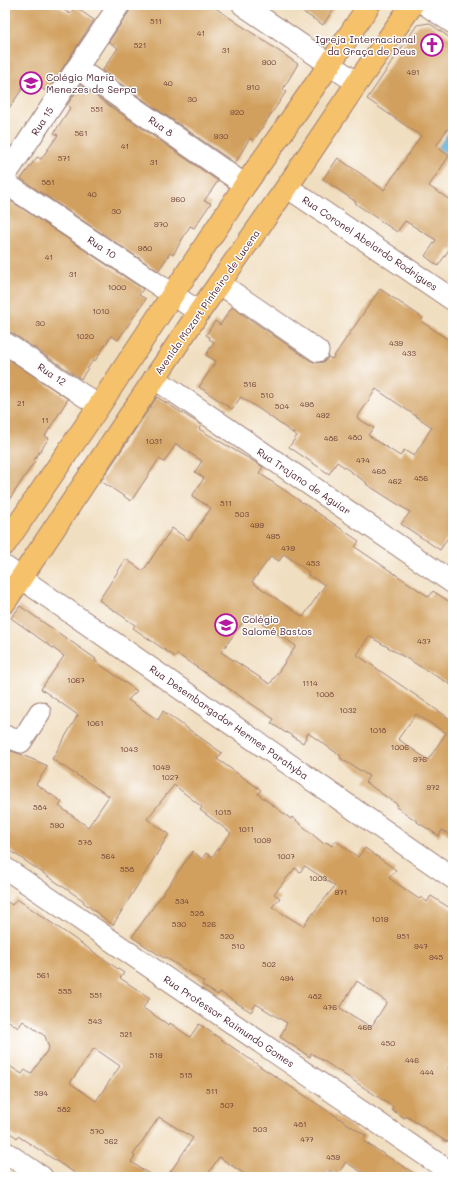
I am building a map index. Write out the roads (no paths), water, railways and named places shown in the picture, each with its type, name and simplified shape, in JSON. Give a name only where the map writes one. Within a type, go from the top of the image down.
[{"type":"main road","points":[[5,544],[99,406],[245,184],[330,64],[369,5]]},
{"type":"main road","name":"Avenida Mozart Pinheiro de Lucena","points":[[5,602],[13,572],[154,378],[412,5]]},
{"type":"street","name":"Rua 15","points":[[5,176],[118,5]]},
{"type":"street","points":[[243,5],[357,83]]},
{"type":"street","points":[[426,5],[453,23]]},
{"type":"street","name":"Rua 8","points":[[77,68],[245,184]]},
{"type":"street","name":"Rua 10","points":[[5,183],[199,312]]},
{"type":"street","name":"Rua Coronel Abelardo Rodrigues","points":[[287,187],[453,300]]},
{"type":"street","points":[[219,283],[318,351]]},
{"type":"street","name":"Rua 12","points":[[5,343],[99,406]]},
{"type":"street","name":"Rua Trajano de Aguiar","points":[[154,378],[453,583]]},
{"type":"street","name":"Rua Desembargador Hermes Parahyba","points":[[13,572],[453,878]]},
{"type":"street","points":[[5,736],[21,742],[40,712]]},
{"type":"street","name":"Rua Professor Raimundo Gomes","points":[[5,868],[450,1172]]},
{"type":"street","points":[[5,1152],[42,1177]]},
{"type":"water","points":[[449,132],[453,135],[453,160],[437,149]]},
{"type":"place","name":"Igreja Internacional da Graça de Deus","points":[[432,45]]},
{"type":"place","name":"Colégio Maria Menezes de Serpa","points":[[31,83]]},
{"type":"place","name":"Colégio Salomé Bastos","points":[[226,625]]}]
